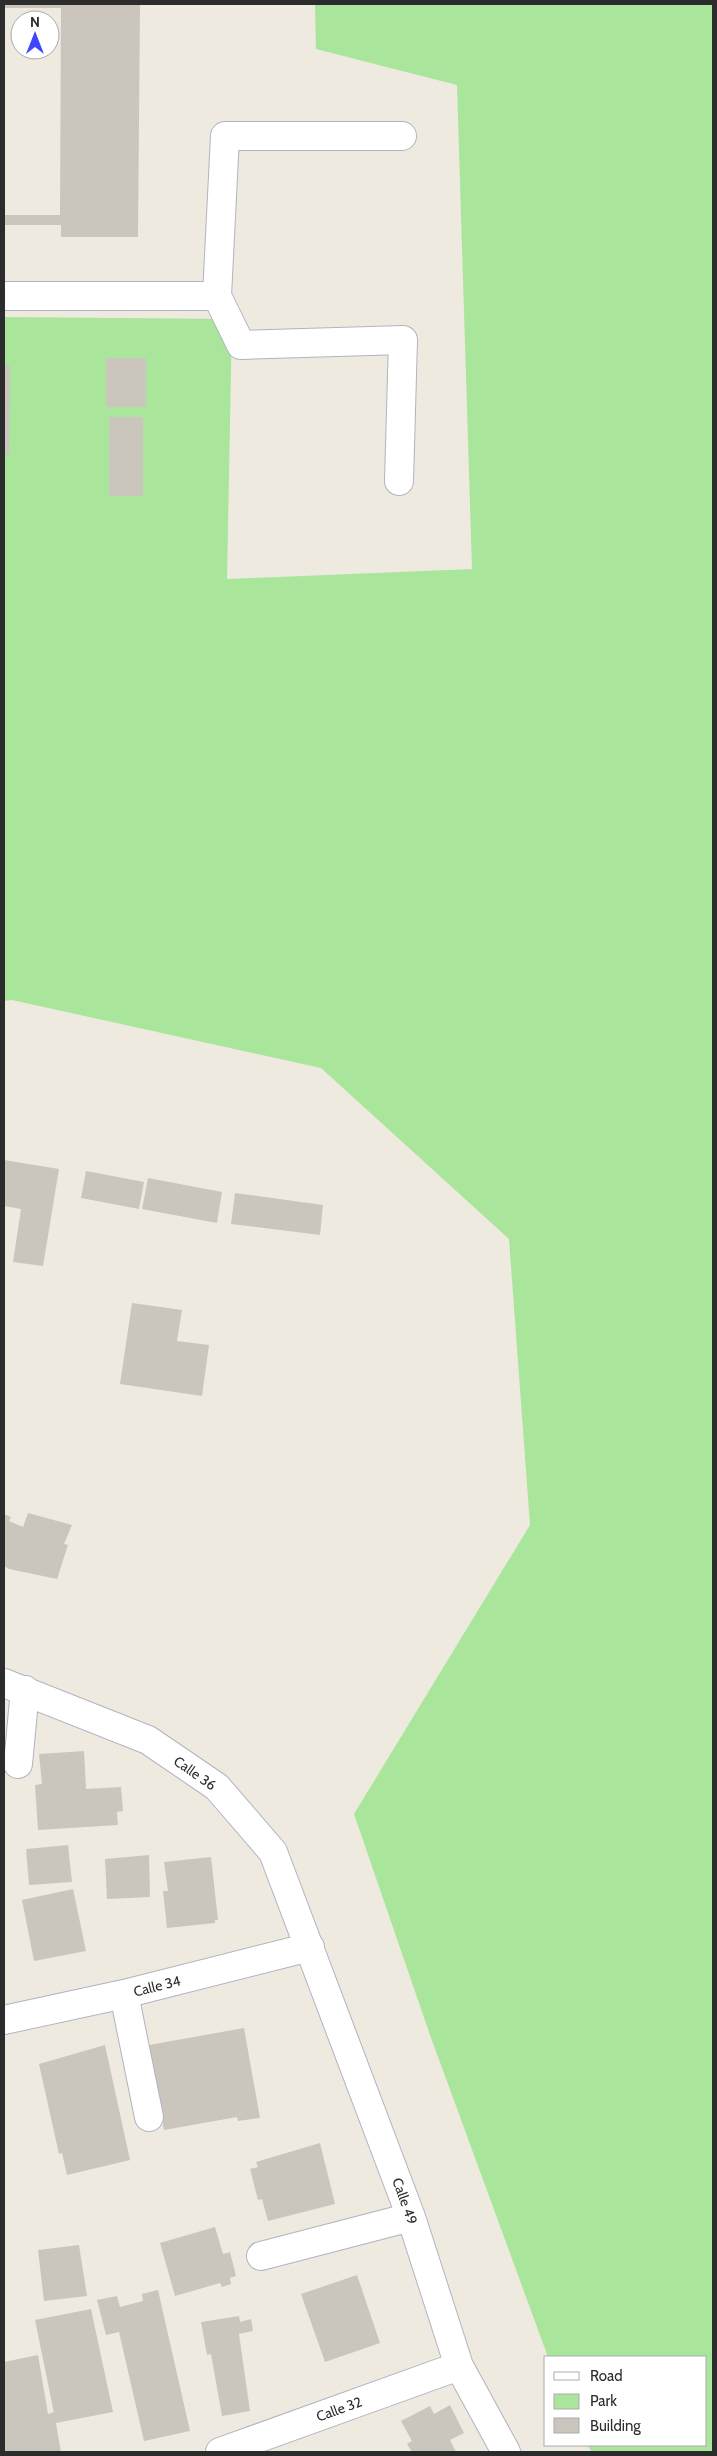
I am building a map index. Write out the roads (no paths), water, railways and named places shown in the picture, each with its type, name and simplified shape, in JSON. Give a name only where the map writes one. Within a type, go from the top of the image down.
[{"type":"street","points":[[399,482],[403,340],[241,345],[216,296],[225,136],[402,136]]},
{"type":"street","points":[[4,296],[216,296]]},
{"type":"street","points":[[14,1687],[18,1764]]},
{"type":"street","name":"Calle 36","points":[[14,1687],[148,1740],[217,1787],[272,1852],[310,1947]]},
{"type":"street","name":"Calle 34","points":[[4,2020],[124,1994],[310,1947]]},
{"type":"street","name":"Calle 49","points":[[310,1947],[411,2217],[459,2366],[506,2452]]},
{"type":"street","points":[[124,1994],[149,2117]]},
{"type":"street","points":[[261,2256],[411,2217]]},
{"type":"street","name":"Calle 32","points":[[220,2452],[459,2366]]}]
